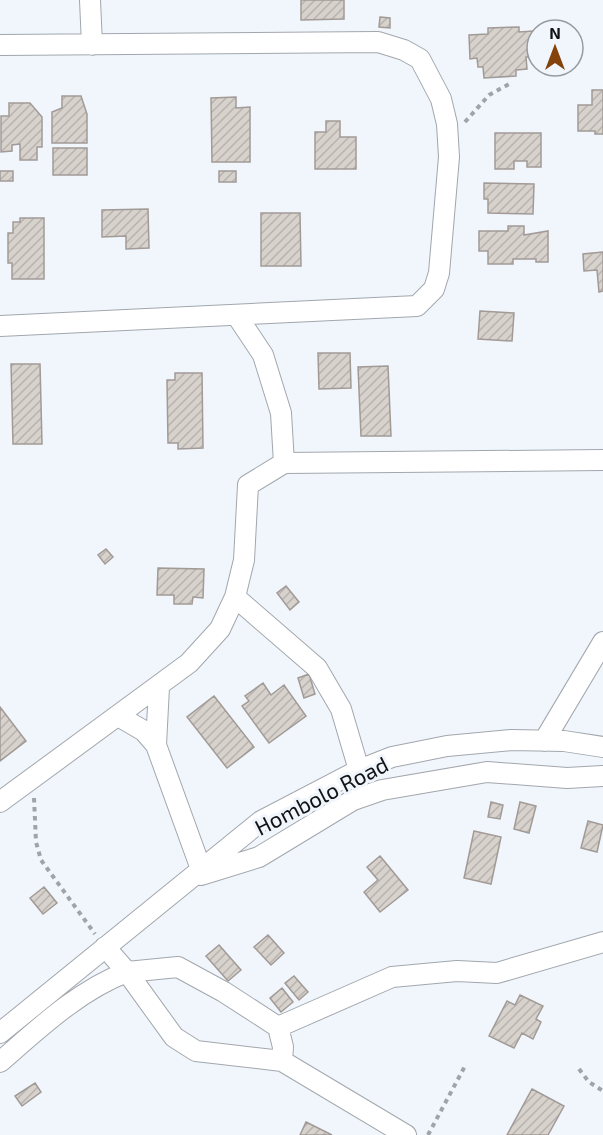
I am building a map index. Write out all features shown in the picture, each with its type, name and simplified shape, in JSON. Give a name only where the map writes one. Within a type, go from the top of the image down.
[{"type":"street","points":[[90,0],[92,45]]},
{"type":"street","points":[[0,45],[378,42],[404,50],[420,59],[441,99],[448,140],[439,273],[434,290],[417,306],[0,326]]},
{"type":"street","points":[[237,316],[263,355],[280,413],[284,463]]},
{"type":"street","points":[[0,802],[159,687],[189,663],[220,629],[236,597],[244,560],[248,485],[284,463],[603,460]]},
{"type":"street","points":[[236,597],[317,668],[341,709],[359,770]]},
{"type":"street","points":[[544,741],[603,642]]},
{"type":"street","points":[[159,687],[156,745],[195,874],[259,857],[353,800],[382,790],[487,772],[567,778],[603,777]]},
{"type":"street","points":[[120,717],[144,731],[156,745]]},
{"type":"street","name":"Hombolo Road","points":[[0,1033],[261,821],[359,770],[392,757],[447,746],[544,741],[603,747]]},
{"type":"street","points":[[278,1027],[392,977],[457,971],[497,973],[603,942]]},
{"type":"street","points":[[105,947],[127,972],[174,1037],[196,1052],[282,1061],[406,1135]]},
{"type":"street","points":[[0,1062],[80,998],[109,979],[127,972],[178,967],[224,992],[278,1027],[283,1047],[282,1061]]},
{"type":"path","points":[[448,140],[489,95],[511,83]]},
{"type":"path","points":[[31,780],[35,801],[36,842],[41,860],[105,947]]},
{"type":"path","points":[[428,1135],[465,1066]]},
{"type":"path","points":[[579,1070],[589,1082],[603,1090]]},
{"type":"building","points":[[301,0],[344,0],[344,19],[301,20]]},
{"type":"building","points":[[380,17],[390,18],[390,28],[379,27]]},
{"type":"building","points":[[519,27],[519,32],[525,32],[525,69],[516,70],[516,76],[484,78],[483,67],[478,67],[477,58],[470,59],[469,35],[488,34],[488,28]]},
{"type":"building","points":[[592,90],[603,90],[603,134],[595,134],[595,131],[578,131],[578,105],[592,105]]},
{"type":"building","points":[[62,96],[81,96],[87,114],[87,143],[52,143],[52,112],[62,108]]},
{"type":"building","points":[[236,97],[236,108],[250,107],[250,162],[212,162],[211,98]]},
{"type":"building","points":[[9,103],[30,103],[42,117],[42,147],[37,147],[37,160],[20,160],[20,144],[12,145],[12,151],[1,152],[1,116],[9,116]]},
{"type":"building","points":[[326,121],[340,121],[340,137],[356,137],[356,169],[315,169],[315,132],[326,132]]},
{"type":"building","points":[[495,133],[541,133],[541,167],[527,167],[527,161],[514,161],[514,169],[495,169]]},
{"type":"building","points":[[53,148],[87,148],[87,175],[53,175]]},
{"type":"building","points":[[0,171],[13,171],[13,181],[0,181]]},
{"type":"building","points":[[219,171],[236,171],[236,182],[219,182]]},
{"type":"building","points":[[484,183],[534,184],[533,214],[488,213],[488,199],[484,199]]},
{"type":"building","points":[[148,209],[149,248],[126,249],[126,236],[102,237],[102,210]]},
{"type":"building","points":[[261,213],[300,213],[301,266],[261,266]]},
{"type":"building","points":[[20,218],[44,218],[44,279],[12,279],[12,263],[8,263],[8,233],[13,233],[13,222],[20,222]]},
{"type":"building","points":[[508,226],[524,226],[524,235],[548,231],[548,262],[536,262],[536,259],[513,259],[513,264],[488,264],[488,251],[479,251],[479,231],[508,231]]},
{"type":"building","points":[[603,252],[603,291],[599,292],[597,270],[584,271],[583,254]]},
{"type":"building","points":[[480,311],[514,313],[512,341],[478,339]]},
{"type":"building","points":[[318,353],[350,353],[351,388],[319,389]]},
{"type":"building","points":[[11,364],[40,364],[42,444],[13,444]]},
{"type":"building","points":[[388,366],[391,436],[361,436],[358,367]]},
{"type":"building","points":[[175,373],[202,373],[203,448],[178,449],[178,443],[168,443],[167,380],[175,380]]},
{"type":"building","points":[[106,549],[113,557],[105,564],[98,555]]},
{"type":"building","points":[[158,568],[204,569],[203,598],[193,597],[192,604],[174,604],[174,595],[157,595]]},
{"type":"building","points":[[286,586],[299,602],[290,610],[277,593]]},
{"type":"building","points":[[309,674],[315,694],[304,698],[298,678]]},
{"type":"building","points":[[263,683],[271,695],[284,685],[306,716],[269,743],[242,706],[249,701],[245,696]]},
{"type":"building","points":[[214,696],[254,747],[227,768],[187,717]]},
{"type":"building","points":[[0,707],[26,741],[0,761]]},
{"type":"building","points":[[491,802],[503,805],[500,819],[488,817]]},
{"type":"building","points":[[520,802],[536,806],[529,833],[514,829]]},
{"type":"building","points":[[588,821],[603,825],[597,852],[581,848]]},
{"type":"building","points":[[474,831],[501,837],[491,884],[464,878]]},
{"type":"building","points":[[380,856],[408,890],[380,912],[364,892],[378,880],[367,867]]},
{"type":"building","points":[[44,887],[57,903],[43,914],[30,898]]},
{"type":"building","points":[[268,935],[284,953],[271,965],[254,947]]},
{"type":"building","points":[[219,945],[241,970],[228,981],[206,956]]},
{"type":"building","points":[[294,976],[308,992],[299,1000],[285,983]]},
{"type":"building","points":[[282,988],[293,1002],[281,1012],[270,998]]},
{"type":"building","points":[[520,995],[543,1006],[536,1019],[541,1022],[533,1039],[522,1033],[514,1048],[489,1036],[507,1001],[515,1005]]},
{"type":"building","points":[[35,1083],[41,1092],[22,1106],[15,1096]]},
{"type":"building","points":[[532,1089],[564,1106],[548,1135],[507,1135]]},
{"type":"building","points":[[306,1122],[332,1135],[300,1135]]}]
